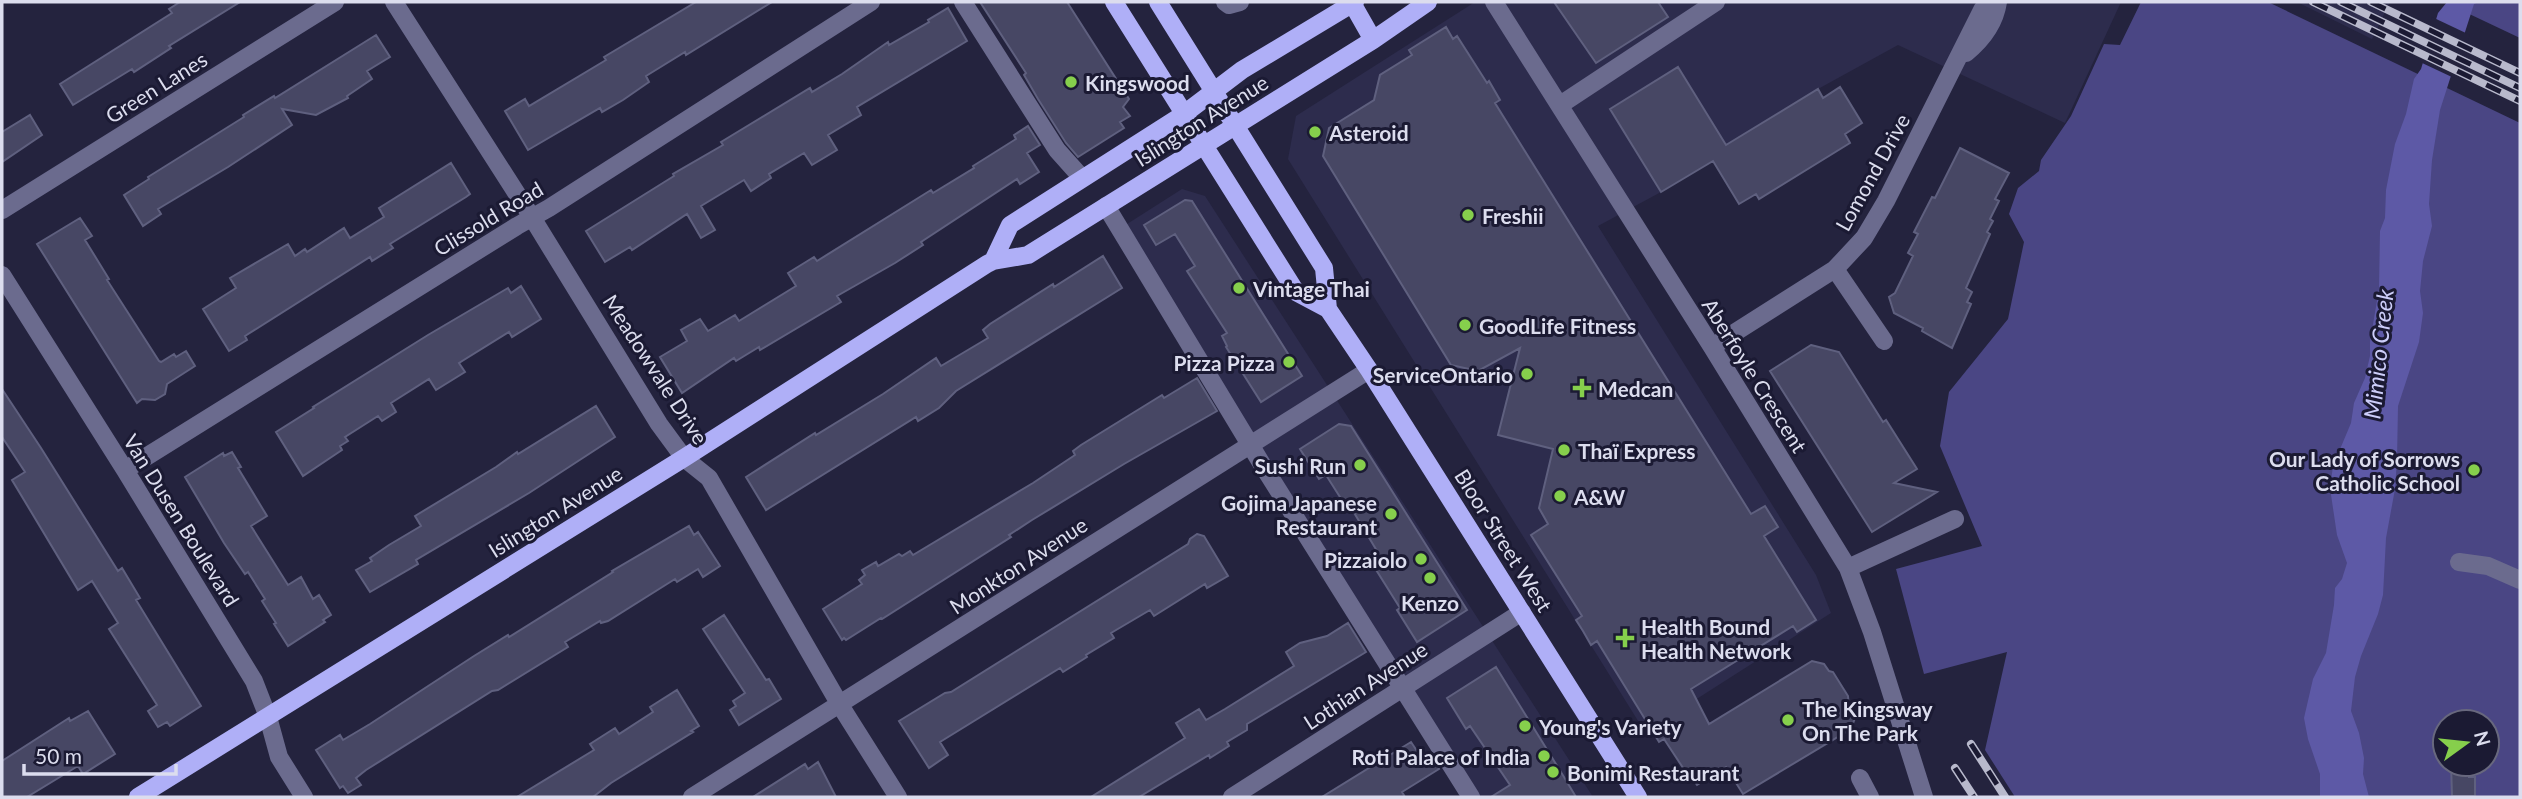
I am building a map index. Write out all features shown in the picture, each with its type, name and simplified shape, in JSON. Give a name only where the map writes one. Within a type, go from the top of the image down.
[{"type":"main road","name":"Bloor Street West","points":[[1114,2],[1296,292],[1328,309],[1369,370],[1638,797]]},
{"type":"main road","name":"Bloor Street West","points":[[1158,2],[1325,268],[1328,309]]},
{"type":"main road","name":"Islington Avenue","points":[[138,797],[684,458],[993,261],[1028,255],[1373,40],[1428,2]]},
{"type":"main road","name":"Islington Avenue","points":[[993,261],[1010,225],[1184,114],[1242,70],[1354,3]]},
{"type":"main road","points":[[1354,3],[1373,40]]},
{"type":"street","name":"Green Lanes","points":[[2,210],[335,2]]},
{"type":"street","name":"Meadowvale Drive","points":[[394,2],[533,219],[659,424],[684,458],[709,478],[840,705],[898,797]]},
{"type":"street","name":"Clissold Road","points":[[125,470],[517,226],[533,219],[871,2]]},
{"type":"street","points":[[963,2],[1056,150],[1082,178]]},
{"type":"street","points":[[1225,2],[1230,5],[1240,2]]},
{"type":"street","name":"Aberfoyle Crescent","points":[[1494,2],[1848,568],[1862,600],[1924,797]]},
{"type":"street","points":[[1560,105],[1716,2]]},
{"type":"street","name":"Lomond Drive","points":[[1712,347],[1835,269],[1864,238],[1886,201],[1982,10],[1989,2]]},
{"type":"street","points":[[1954,67],[1986,33],[1998,2]]},
{"type":"street","points":[[1106,206],[1249,444],[1471,797]]},
{"type":"street","points":[[1835,269],[1884,341]]},
{"type":"street","name":"Van Dusen Boulevard","points":[[2,275],[254,681],[279,757],[304,797]]},
{"type":"street","name":"Monkton Avenue","points":[[692,797],[1369,370]]},
{"type":"street","points":[[1848,568],[1955,519]]},
{"type":"street","points":[[2459,562],[2488,566],[2520,580]]},
{"type":"street","name":"Lothian Avenue","points":[[1232,797],[1522,612]]},
{"type":"street","points":[[1860,778],[1870,797]]},
{"type":"shaded area","points":[[1475,2],[2121,2],[2065,123],[1898,45],[1818,89],[1727,145],[1730,151],[1598,226],[1816,575],[1831,613],[1645,732],[1288,159],[1296,116]]},
{"type":"shaded area","points":[[2141,2],[2268,2],[2520,123],[2520,797],[2015,797],[1985,750],[2007,652],[1924,674],[1896,569],[1982,546],[1940,446],[1949,392],[2008,319],[2024,242],[2009,214],[2018,188],[2039,171],[2041,160],[2071,116],[2104,44],[2120,45]]},
{"type":"shaded area","points":[[2297,2],[2390,2],[2372,39]]},
{"type":"shaded area","points":[[2444,2],[2520,2],[2520,38]]},
{"type":"shaded area","points":[[1182,189],[1205,196],[1593,797],[1469,797],[1113,233]]},
{"type":"water","name":"Mimico Creek","points":[[2447,2],[2479,2],[2474,4],[2440,110],[2432,160],[2429,204],[2432,226],[2423,261],[2420,291],[2423,313],[2419,342],[2398,406],[2395,489],[2386,538],[2383,595],[2355,677],[2351,711],[2359,733],[2364,758],[2363,774],[2369,797],[2320,797],[2320,774],[2304,718],[2313,679],[2326,653],[2335,588],[2342,579],[2347,563],[2337,535],[2330,488],[2333,466],[2351,423],[2354,403],[2365,378],[2370,356],[2379,289],[2380,231],[2385,218],[2386,190],[2395,144],[2406,114],[2414,79],[2421,69],[2438,13]]},
{"type":"pier","points":[[2432,17],[2470,35],[2454,78],[2420,62]]},
{"type":"building","points":[[180,2],[240,2],[169,46],[171,48],[134,72],[132,69],[73,105],[60,84],[172,13],[169,9]]},
{"type":"building","points":[[696,2],[772,2],[686,55],[685,52],[646,76],[649,82],[623,100],[602,112],[600,108],[528,150],[505,111],[525,99],[529,106]]},
{"type":"building","name":"Kingswood","points":[[980,2],[1067,2],[1129,99],[1123,107],[1130,116],[1120,122],[1124,128],[1078,157],[1038,99],[1024,75],[1026,73]]},
{"type":"building","points":[[1554,2],[1658,2],[1668,17],[1596,63]]},
{"type":"building","points":[[948,8],[967,41],[857,107],[861,115],[828,135],[837,150],[812,165],[804,153],[769,174],[771,178],[751,191],[744,180],[701,206],[715,230],[701,238],[687,214],[632,250],[630,247],[605,262],[586,231],[723,145],[721,142],[810,88],[812,92],[888,42],[889,45]]},
{"type":"building","points":[[1446,27],[1453,39],[1457,36],[1487,83],[1489,81],[1500,100],[1495,103],[1751,514],[1765,506],[1778,527],[1764,536],[1816,620],[1797,632],[1793,626],[1691,689],[1709,724],[1812,661],[1824,664],[1833,672],[1848,696],[1849,709],[1855,718],[1851,729],[1743,794],[1726,767],[1697,785],[1664,739],[1659,742],[1597,641],[1591,645],[1576,620],[1582,616],[1531,535],[1548,524],[1539,508],[1553,449],[1498,435],[1520,348],[1478,371],[1451,365],[1323,156],[1329,128],[1374,100],[1380,75],[1412,55],[1409,50]]},
{"type":"building","points":[[376,35],[390,57],[367,71],[372,79],[347,96],[348,98],[316,115],[282,109],[292,125],[158,209],[161,214],[143,226],[124,195],[244,117],[243,115]]},
{"type":"building","points":[[1678,67],[1726,145],[1818,89],[1823,98],[1840,87],[1862,123],[1845,134],[1850,143],[1759,199],[1756,194],[1739,204],[1713,161],[1661,192],[1610,109]]},
{"type":"building","points":[[30,115],[42,135],[2,162],[2,132]]},
{"type":"building","points":[[1028,126],[1040,145],[1027,153],[1039,172],[1020,184],[1017,179],[921,242],[923,245],[837,296],[841,302],[760,350],[759,347],[736,361],[734,358],[682,393],[660,357],[687,341],[681,330],[700,319],[708,331],[735,315],[739,321],[796,286],[788,273],[814,257],[817,261],[931,190],[933,193],[974,168],[973,166],[1016,139],[1014,135]]},
{"type":"building","points":[[1960,148],[2009,173],[1995,199],[1999,201],[1990,219],[1993,221],[1987,232],[1990,234],[1966,288],[1972,292],[1967,302],[1971,304],[1952,348],[1922,331],[1923,328],[1894,313],[1889,297],[1895,293],[1913,256],[1908,253],[1918,234],[1914,232]]},
{"type":"building","points":[[451,163],[470,194],[390,244],[393,248],[372,261],[370,257],[245,336],[247,340],[229,351],[203,309],[236,288],[230,278],[288,244],[295,256],[305,249],[307,252],[344,228],[350,238],[384,217],[379,208]]},
{"type":"building","points":[[1185,200],[1192,201],[1302,376],[1261,402],[1226,347],[1222,336],[1227,333],[1187,271],[1195,266],[1175,234],[1156,245],[1144,225]]},
{"type":"building","points":[[80,218],[92,236],[85,240],[109,279],[107,280],[159,361],[174,354],[176,357],[186,351],[195,366],[167,384],[165,394],[155,400],[142,399],[137,403],[37,244]]},
{"type":"building","points":[[1103,256],[1122,288],[956,391],[939,408],[918,421],[916,417],[766,510],[746,477],[883,394],[936,358],[941,366],[988,338],[983,330],[990,324]]},
{"type":"building","points":[[521,286],[541,319],[512,337],[509,332],[459,363],[465,372],[436,390],[429,379],[391,403],[396,412],[382,421],[378,416],[345,437],[348,441],[340,446],[342,450],[303,476],[276,432],[428,335],[508,288],[511,293]]},
{"type":"building","points":[[1811,345],[1839,352],[1883,422],[1886,420],[1917,469],[1894,483],[1937,492],[1872,532],[1770,371]]},
{"type":"building","points":[[1197,378],[1217,411],[1032,520],[1009,535],[1011,537],[882,619],[842,640],[823,609],[862,584],[859,580],[865,575],[862,570],[876,562],[878,566],[899,554],[902,556],[910,551],[913,555],[1033,483],[1075,455],[1073,451],[1081,445],[1162,395],[1164,398]]},
{"type":"building","points":[[2,389],[118,571],[122,568],[140,598],[136,600],[201,706],[170,726],[167,722],[158,727],[148,711],[157,705],[109,629],[118,623],[92,581],[78,590],[12,480],[25,472],[2,437]]},
{"type":"building","points":[[596,406],[615,437],[529,493],[416,560],[418,564],[370,592],[356,570],[372,561],[370,558],[389,545],[421,526],[415,516]]},
{"type":"building","points":[[1339,424],[1351,426],[1467,610],[1417,642],[1397,610],[1400,608],[1368,557],[1377,551],[1350,506],[1347,508],[1326,475],[1319,479],[1300,449]]},
{"type":"building","points":[[232,452],[241,467],[238,468],[267,516],[251,526],[288,585],[301,577],[313,599],[319,595],[331,615],[323,620],[325,622],[288,646],[262,601],[265,599],[248,572],[245,574],[224,543],[185,477],[223,453],[224,456]]},
{"type":"building","points":[[689,526],[694,535],[698,532],[720,566],[703,577],[698,569],[677,582],[675,579],[608,621],[600,621],[565,642],[568,647],[366,770],[356,778],[361,785],[348,793],[343,786],[340,788],[316,750],[340,735],[343,740],[370,724],[474,656]]},
{"type":"building","points":[[1197,534],[1204,536],[1228,576],[1207,588],[1205,584],[1154,616],[1150,610],[1111,633],[1114,638],[1086,655],[1087,657],[1063,672],[1060,668],[940,742],[948,755],[929,768],[899,721],[951,692],[1188,544]]},
{"type":"building","points":[[724,615],[781,699],[739,725],[730,710],[736,706],[733,701],[745,693],[703,629]]},
{"type":"building","points":[[1348,623],[1366,652],[1247,724],[1247,730],[1227,742],[1229,746],[1139,797],[1091,797],[1185,738],[1176,723],[1199,709],[1206,720],[1225,709],[1294,666],[1286,652],[1300,643],[1327,636]]},
{"type":"building","points":[[1496,667],[1576,797],[1491,797],[1510,785],[1470,726],[1466,729],[1447,698]]},
{"type":"building","points":[[677,690],[699,726],[691,731],[693,732],[593,797],[517,797],[594,750],[590,744],[615,728],[619,734],[653,712],[650,707]]},
{"type":"building","points":[[88,711],[115,754],[83,774],[78,766],[27,797],[2,797],[2,761],[69,718],[70,721]]},
{"type":"building","points":[[1411,742],[1423,760],[1431,755],[1439,769],[1402,792],[1405,797],[1322,797]]},
{"type":"building","points":[[818,762],[836,797],[753,797],[805,764],[808,769]]},
{"type":"building","points":[[2451,778],[2475,778],[2475,796],[2452,796]]},
{"type":"railway","points":[[2313,2],[2520,101]]},
{"type":"railway","points":[[2341,2],[2520,88]]},
{"type":"railway","points":[[2371,2],[2520,73]]},
{"type":"railway","points":[[1971,744],[2005,797]]},
{"type":"railway","points":[[1955,768],[1974,797]]},
{"type":"place","name":"Kingswood","points":[[1071,82]]},
{"type":"place","name":"Asteroid","points":[[1315,132]]},
{"type":"place","name":"Freshii","points":[[1468,215]]},
{"type":"place","name":"Vintage Thai","points":[[1239,288]]},
{"type":"place","name":"GoodLife Fitness","points":[[1465,325]]},
{"type":"place","name":"Pizza Pizza","points":[[1289,362]]},
{"type":"place","name":"ServiceOntario","points":[[1527,374]]},
{"type":"place","name":"Medcan","points":[[1582,388]]},
{"type":"place","name":"Thaï Express","points":[[1564,450]]},
{"type":"place","name":"Sushi Run","points":[[1360,465]]},
{"type":"place","name":"Our Lady of Sorrows Catholic School","points":[[2474,470]]},
{"type":"place","name":"A&W","points":[[1560,496]]},
{"type":"place","name":"Gojima Japanese Restaurant","points":[[1391,514]]},
{"type":"place","name":"Pizzaiolo","points":[[1421,559]]},
{"type":"place","name":"Kenzo","points":[[1430,578]]},
{"type":"place","name":"Health Bound Health Network","points":[[1625,638]]},
{"type":"place","name":"The Kingsway On The Park","points":[[1788,720]]},
{"type":"place","name":"Young's Variety","points":[[1525,726]]},
{"type":"place","name":"Roti Palace of India","points":[[1544,756]]},
{"type":"place","name":"Bonimi Restaurant","points":[[1553,772]]}]
